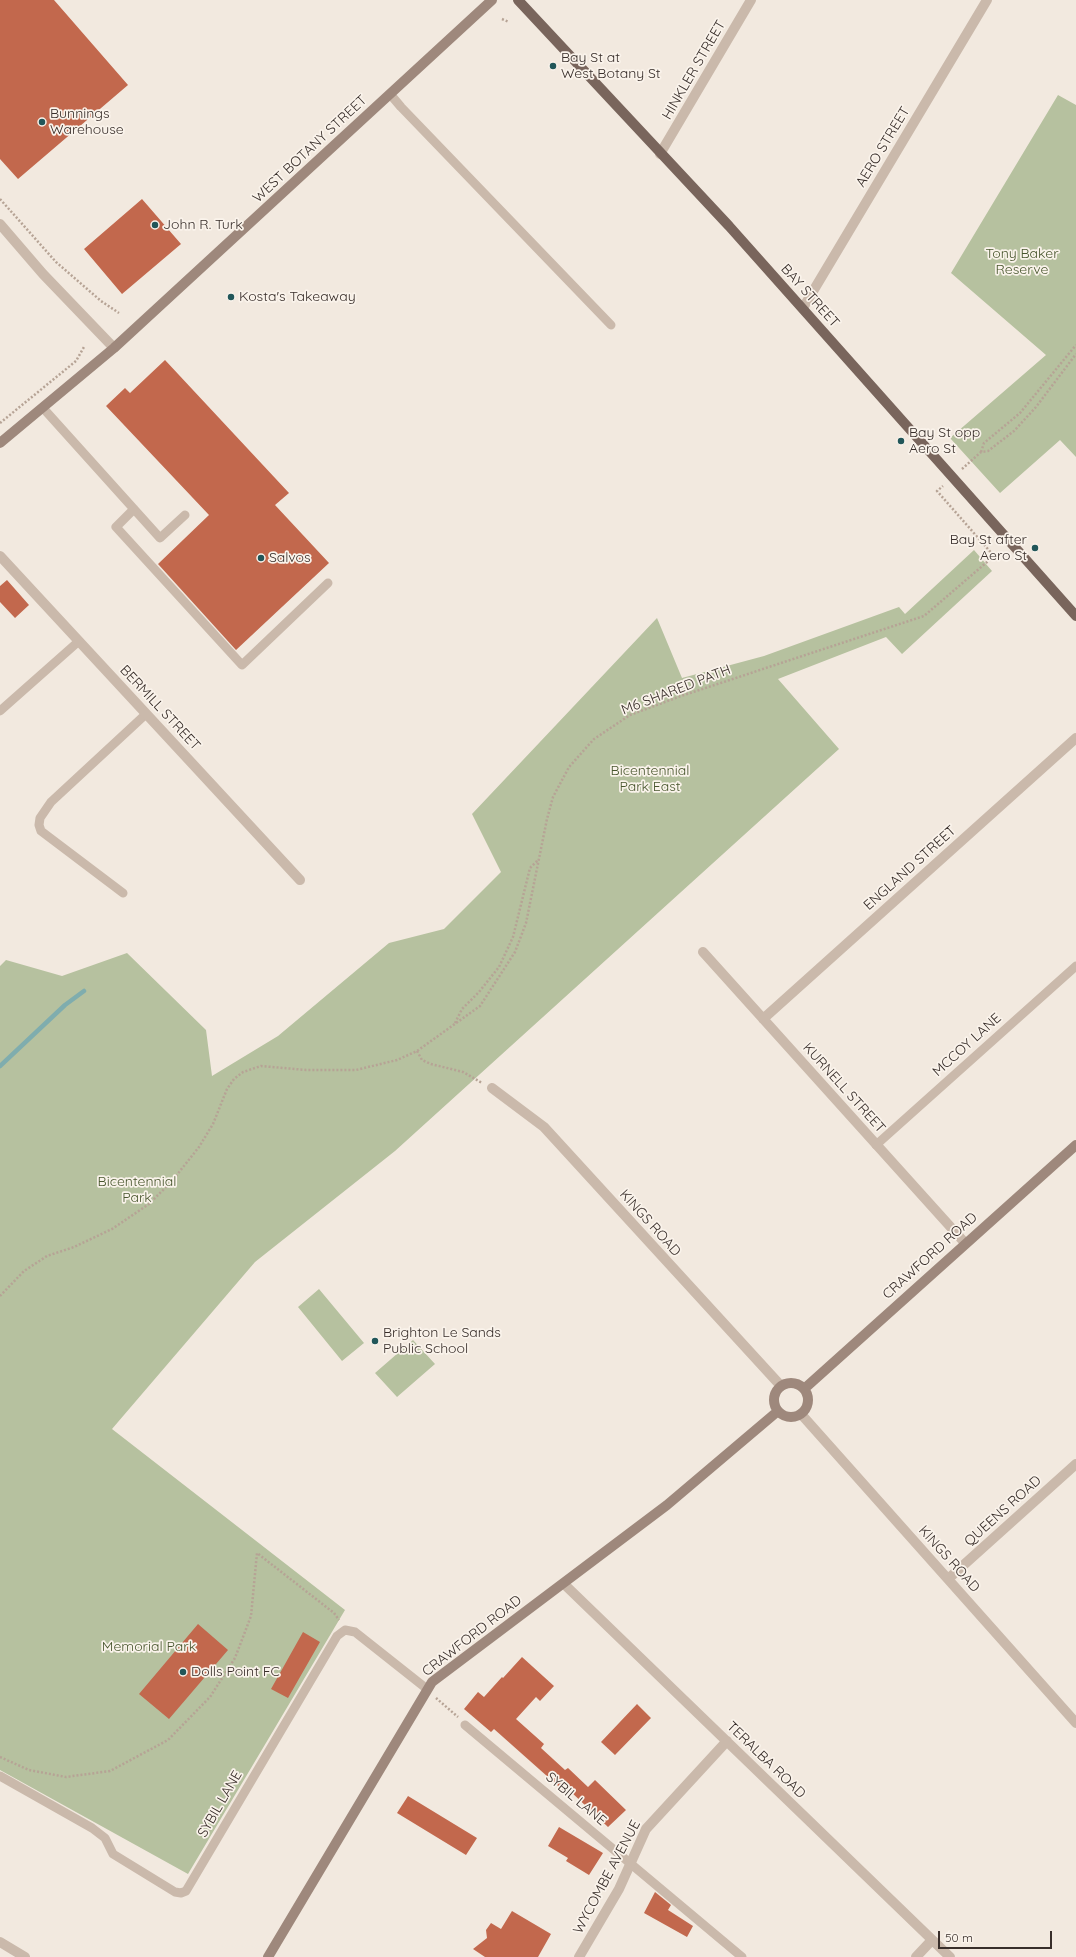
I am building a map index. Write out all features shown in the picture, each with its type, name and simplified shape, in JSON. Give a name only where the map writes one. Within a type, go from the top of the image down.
[{"type":"main road","name":"BAY STREET","points":[[518,0],[660,154],[729,226],[1076,616]]},
{"type":"street","name":"WEST BOTANY STREET","points":[[0,444],[114,348],[492,0]]},
{"type":"street","name":"HINKLER STREET","points":[[660,154],[751,0]]},
{"type":"street","name":"AERO STREET","points":[[803,308],[986,0]]},
{"type":"street","points":[[0,224],[43,274],[114,348]]},
{"type":"street","name":"BERMILL STREET","points":[[0,556],[300,880]]},
{"type":"street","name":"ENGLAND STREET","points":[[763,1019],[1076,738]]},
{"type":"street","name":"KURNELL STREET","points":[[703,952],[965,1244]]},
{"type":"street","name":"KINGS ROAD","points":[[492,1088],[544,1127],[780,1386]]},
{"type":"street","name":"CRAWFORD ROAD","points":[[804,1389],[1076,1145]]},
{"type":"street","points":[[793,1382],[804,1389],[808,1402],[806,1408],[801,1414],[789,1417],[778,1411],[774,1398],[777,1389],[780,1386],[793,1382]]},
{"type":"street","name":"CRAWFORD ROAD","points":[[268,1957],[432,1682],[667,1505],[778,1411]]},
{"type":"street","name":"KINGS ROAD","points":[[801,1414],[1076,1723]]},
{"type":"street","name":"QUEENS ROAD","points":[[948,1579],[1076,1464]]},
{"type":"street","name":"TERALBA ROAD","points":[[564,1584],[950,1957]]},
{"type":"street","name":"WYCOMBE AVENUE","points":[[579,1957],[619,1889],[646,1829],[727,1741]]},
{"type":"street","points":[[916,1957],[932,1940]]},
{"type":"street","points":[[0,1942],[25,1957]]},
{"type":"lane","points":[[390,94],[406,113],[611,326]]},
{"type":"lane","points":[[43,408],[160,538],[185,515]]},
{"type":"lane","points":[[134,509],[116,527],[242,665],[328,583]]},
{"type":"lane","points":[[0,711],[79,641]]},
{"type":"lane","points":[[123,894],[41,832],[39,825],[40,818],[51,802],[146,714]]},
{"type":"lane","name":"MCCOY LANE","points":[[876,1145],[1076,966]]},
{"type":"lane","points":[[345,1630],[355,1632],[427,1689]]},
{"type":"lane","name":"SYBIL LANE","points":[[0,1776],[92,1828],[105,1838],[113,1854],[176,1892],[181,1893],[186,1891],[337,1636],[345,1630]]},
{"type":"lane","name":"SYBIL LANE","points":[[465,1725],[742,1957]]},
{"type":"path","points":[[502,19],[509,22]]},
{"type":"path","points":[[0,199],[56,262],[101,301],[119,313]]},
{"type":"path","points":[[963,468],[981,452],[984,443],[1020,413],[1076,345]]},
{"type":"path","points":[[0,423],[76,361],[84,347]]},
{"type":"path","points":[[981,452],[988,451],[1014,431],[1036,407],[1076,354]]},
{"type":"path","name":"M6 SHARED PATH","points":[[0,1296],[24,1271],[46,1256],[74,1247],[112,1229],[149,1204],[172,1181],[199,1147],[214,1124],[227,1089],[234,1079],[243,1072],[261,1066],[306,1070],[356,1070],[397,1060],[417,1051],[480,1006],[515,952],[526,923],[553,797],[569,766],[594,739],[630,715],[681,696],[924,616],[994,556],[937,491],[943,486]]},
{"type":"path","points":[[454,1024],[462,1009],[479,992],[499,967],[513,937],[530,868],[539,859]]},
{"type":"path","points":[[417,1051],[422,1060],[431,1064],[463,1072],[492,1088]]},
{"type":"path","points":[[0,1757],[29,1770],[66,1777],[110,1771],[168,1740],[210,1697],[235,1658],[251,1616],[257,1553],[334,1612],[345,1630]]},
{"type":"path","points":[[427,1689],[465,1725]]},
{"type":"green space","name":"Tony Baker Reserve","points":[[1058,95],[1076,105],[1076,457],[1060,440],[1000,493],[950,438],[1046,355],[951,273]]},
{"type":"green space","points":[[974,550],[992,571],[902,654],[886,637],[778,679],[839,749],[395,1151],[255,1262],[112,1429],[345,1610],[188,1874],[0,1770],[0,966],[6,960],[62,976],[127,953],[206,1030],[212,1076],[278,1036],[389,943],[444,929],[501,872],[472,814],[657,618],[682,678],[764,656],[899,607],[905,614]]},
{"type":"green space","points":[[319,1289],[364,1343],[342,1361],[298,1307]]},
{"type":"green space","points":[[413,1340],[435,1364],[397,1397],[375,1373]]},
{"type":"building","name":"Bunnings Warehouse","points":[[0,0],[54,0],[128,85],[18,179],[0,159]]},
{"type":"building","points":[[142,199],[181,244],[122,294],[84,249]]},
{"type":"building","points":[[165,360],[289,493],[275,505],[329,563],[236,650],[158,564],[209,515],[106,406],[125,388],[130,393]]},
{"type":"building","points":[[7,580],[29,605],[15,618],[0,602],[0,586]]},
{"type":"building","name":"Dolls Point FC","points":[[198,1624],[228,1650],[169,1719],[139,1694]]},
{"type":"building","points":[[303,1632],[320,1642],[288,1698],[271,1689]]},
{"type":"building","points":[[522,1657],[554,1686],[540,1701],[536,1697],[516,1719],[544,1744],[541,1748],[565,1770],[568,1768],[588,1787],[595,1780],[626,1810],[608,1827],[569,1790],[566,1793],[494,1729],[491,1732],[464,1709],[478,1692],[484,1697]]},
{"type":"building","points":[[637,1704],[651,1718],[615,1755],[601,1742]]},
{"type":"building","points":[[408,1796],[477,1838],[466,1855],[397,1813]]},
{"type":"building","points":[[559,1827],[603,1853],[589,1875],[566,1861],[568,1858],[548,1846]]},
{"type":"building","points":[[655,1892],[671,1905],[668,1910],[693,1926],[687,1937],[644,1913]]},
{"type":"building","points":[[512,1911],[551,1934],[538,1957],[485,1957],[473,1949],[487,1938],[486,1930],[491,1923],[501,1929]]},
{"type":"waterway","points":[[0,1066],[65,1005],[84,991]]},
{"type":"place","name":"Bay St at West Botany St","points":[[553,66]]},
{"type":"place","name":"Bunnings Warehouse","points":[[42,122]]},
{"type":"place","name":"John R. Turk","points":[[155,225]]},
{"type":"place","name":"Kosta's Takeaway","points":[[231,297]]},
{"type":"place","name":"Bay St opp Aero St","points":[[901,441]]},
{"type":"place","name":"Bay St after Aero St","points":[[1035,548]]},
{"type":"place","name":"Salvos","points":[[261,558]]},
{"type":"place","name":"Brighton Le Sands Public School","points":[[375,1341]]},
{"type":"place","name":"Dolls Point FC","points":[[183,1672]]},
{"type":"park label","name":"Bicentennial Park East","points":[[650,780]]},
{"type":"park label","name":"Bicentennial Park","points":[[137,1190]]},
{"type":"park label","name":"Memorial Park","points":[[149,1647]]}]
